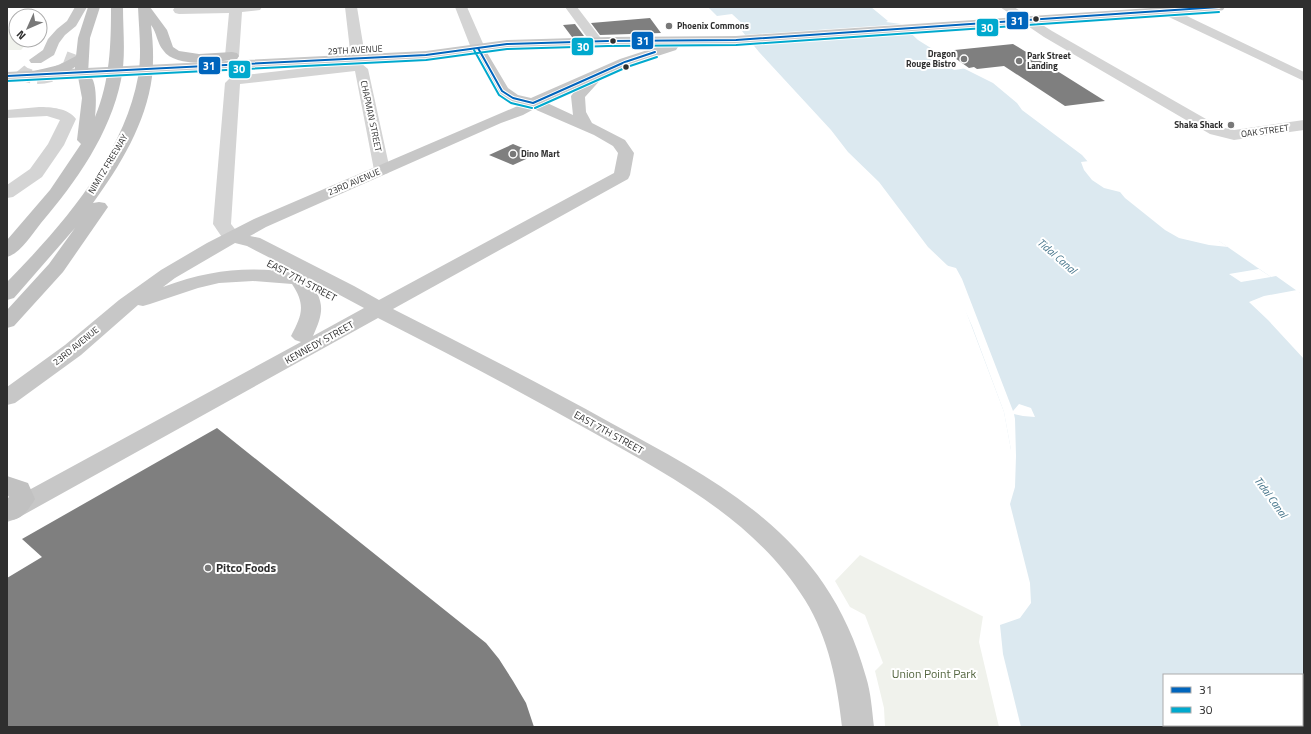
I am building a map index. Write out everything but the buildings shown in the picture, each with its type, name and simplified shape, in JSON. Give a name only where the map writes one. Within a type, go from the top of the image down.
[{"type":"highway","points":[[84,150],[89,98],[83,75],[82,58],[84,38],[94,7]]},
{"type":"highway","points":[[7,251],[48,203],[94,134],[107,105],[114,80],[117,7]]},
{"type":"highway","points":[[144,8],[162,31],[169,51],[176,55],[200,58],[232,56]]},
{"type":"highway","name":"NIMITZ FREEWAY","points":[[7,294],[55,241],[85,202],[109,166],[128,132],[139,105],[145,77],[144,8]]},
{"type":"highway","points":[[35,75],[64,68],[82,58]]},
{"type":"highway","points":[[7,322],[56,268],[122,174],[128,132]]},
{"type":"main road","points":[[18,68],[49,52],[53,42],[61,32],[72,23],[81,7]]},
{"type":"main road","points":[[736,40],[1162,9],[1218,7]]},
{"type":"main road","points":[[18,68],[63,55],[71,32],[72,23]]},
{"type":"main road","name":"29TH AVENUE","points":[[18,68],[35,75],[83,75],[248,64],[426,55],[507,44],[547,44],[594,37],[643,40],[736,40]]},
{"type":"main road","points":[[625,62],[644,48],[645,45],[643,40]]},
{"type":"main road","name":"23RD AVENUE","points":[[7,398],[73,350],[126,304],[168,274],[232,237],[260,223],[496,120],[518,112],[533,103],[625,62],[668,48],[726,43],[736,40]]},
{"type":"main road","points":[[486,60],[493,53],[499,51],[547,44]]},
{"type":"main road","name":"29TH AVENUE","points":[[232,56],[464,45],[478,48]]},
{"type":"main road","points":[[478,48],[502,91],[506,107],[505,111],[496,120]]},
{"type":"main road","points":[[585,125],[579,112],[578,96],[600,74]]},
{"type":"main road","name":"KENNEDY STREET","points":[[10,499],[367,306],[540,207],[596,181],[622,166],[626,159],[626,153],[619,143],[585,125],[563,117],[533,103],[513,98],[502,91]]},
{"type":"main road","points":[[496,120],[529,114],[563,117]]},
{"type":"main road","name":"EAST 7TH STREET","points":[[232,237],[239,248],[299,279],[367,306]]},
{"type":"main road","name":"EAST 7TH STREET","points":[[232,237],[253,242],[367,306],[537,392],[670,466],[750,519],[781,548],[814,590],[832,624],[851,679],[858,727]]},
{"type":"main road","points":[[126,304],[170,292],[207,279],[232,275],[256,274],[299,279],[309,294],[313,305],[311,318],[302,336]]},
{"type":"main road","name":"KENNEDY STREET","points":[[10,499],[302,336],[367,306]]},
{"type":"street","points":[[179,10],[256,7]]},
{"type":"street","points":[[351,7],[357,50]]},
{"type":"street","points":[[461,7],[478,48]]},
{"type":"street","points":[[571,7],[594,37]]},
{"type":"street","points":[[576,7],[592,28],[594,37]]},
{"type":"street","points":[[1006,7],[1026,20]]},
{"type":"street","points":[[232,56],[236,8]]},
{"type":"street","points":[[1162,9],[1304,77]]},
{"type":"street","name":"OAK STREET","points":[[1026,20],[1210,128],[1227,134],[1243,134],[1304,125]]},
{"type":"street","name":"CHAPMAN STREET","points":[[236,80],[349,67],[357,67],[361,69],[382,170]]},
{"type":"street","name":"EAST 7TH STREET","points":[[232,237],[222,224],[232,83],[236,80]]},
{"type":"street","points":[[7,114],[48,112],[62,114],[68,120],[56,145],[36,174],[7,192]]},
{"type":"green space","points":[[8,29],[8,48],[23,48],[21,50],[7,50]]},
{"type":"green space","name":"Union Point Park","points":[[860,555],[984,617],[1001,727],[885,727],[884,708],[875,671],[883,663],[865,615],[850,607],[835,581]]},
{"type":"water","name":"Tidal Canal","points":[[708,7],[871,7],[888,21],[886,22],[901,24],[918,40],[963,68],[993,83],[1017,103],[1022,110],[1082,155],[1089,163],[1206,243],[1219,241],[1271,277],[1276,276],[1300,293],[1259,301],[1304,342],[1304,727],[1001,727],[981,642],[1016,597],[1008,553],[1011,450],[1004,412],[948,266],[928,247],[879,182],[848,152],[831,130],[759,52],[742,31],[741,27],[745,26],[732,14],[717,16]]},
{"type":"pier","points":[[904,24],[914,34],[751,45],[743,35]]},
{"type":"pier","points":[[932,50],[937,50],[967,68],[954,70],[936,57],[933,57],[926,52],[933,52]]},
{"type":"pier","points":[[1089,161],[1129,185],[1207,241],[1219,241],[1228,247],[1209,245],[1179,238],[1165,230],[1125,198],[1120,192],[1104,188],[1092,180],[1084,170],[1081,162]]},
{"type":"pier","points":[[945,265],[956,268],[962,279],[1013,411],[1019,404],[1031,408],[1035,417],[1014,414],[1016,456],[1015,487],[1010,504],[1030,583],[1031,603],[1020,618],[1000,625],[1003,654],[1021,727],[999,727],[979,642],[983,616],[1014,596],[995,510],[1007,458],[1011,450],[1004,412],[972,326]]},
{"type":"pier","points":[[1259,269],[1271,277],[1241,282],[1229,274]]},
{"type":"pier","points":[[1297,290],[1301,294],[1262,302],[1304,340],[1304,359],[1249,302],[1264,296]]},
{"type":"tunnel","points":[[19,70],[24,74],[38,77],[54,74],[74,64],[73,61],[65,58]]},
{"type":"transit line","name":"31","points":[[7,76],[426,55],[507,44],[608,41],[736,40],[1219,7]]},
{"type":"transit line","name":"30","points":[[7,81],[426,60],[507,49],[608,46],[736,45],[1219,12]]},
{"type":"transit line","name":"31","points":[[478,48],[502,91],[513,98],[533,103]]},
{"type":"transit line","name":"30","points":[[474,50],[499,95],[511,103],[532,108]]},
{"type":"transit line","name":"31","points":[[533,103],[625,62],[655,52]]},
{"type":"transit line","name":"30","points":[[535,108],[627,67],[657,57]]},
{"type":"place","name":"Phoenix Commons","points":[[669,26]]},
{"type":"place","name":"Dragon Rouge Bistro","points":[[964,59]]},
{"type":"place","name":"Park Street Landing","points":[[1019,61]]},
{"type":"place","name":"Shaka Shack","points":[[1231,125]]},
{"type":"place","name":"Dino Mart","points":[[513,154]]},
{"type":"place","name":"Pitco Foods","points":[[208,568]]}]
